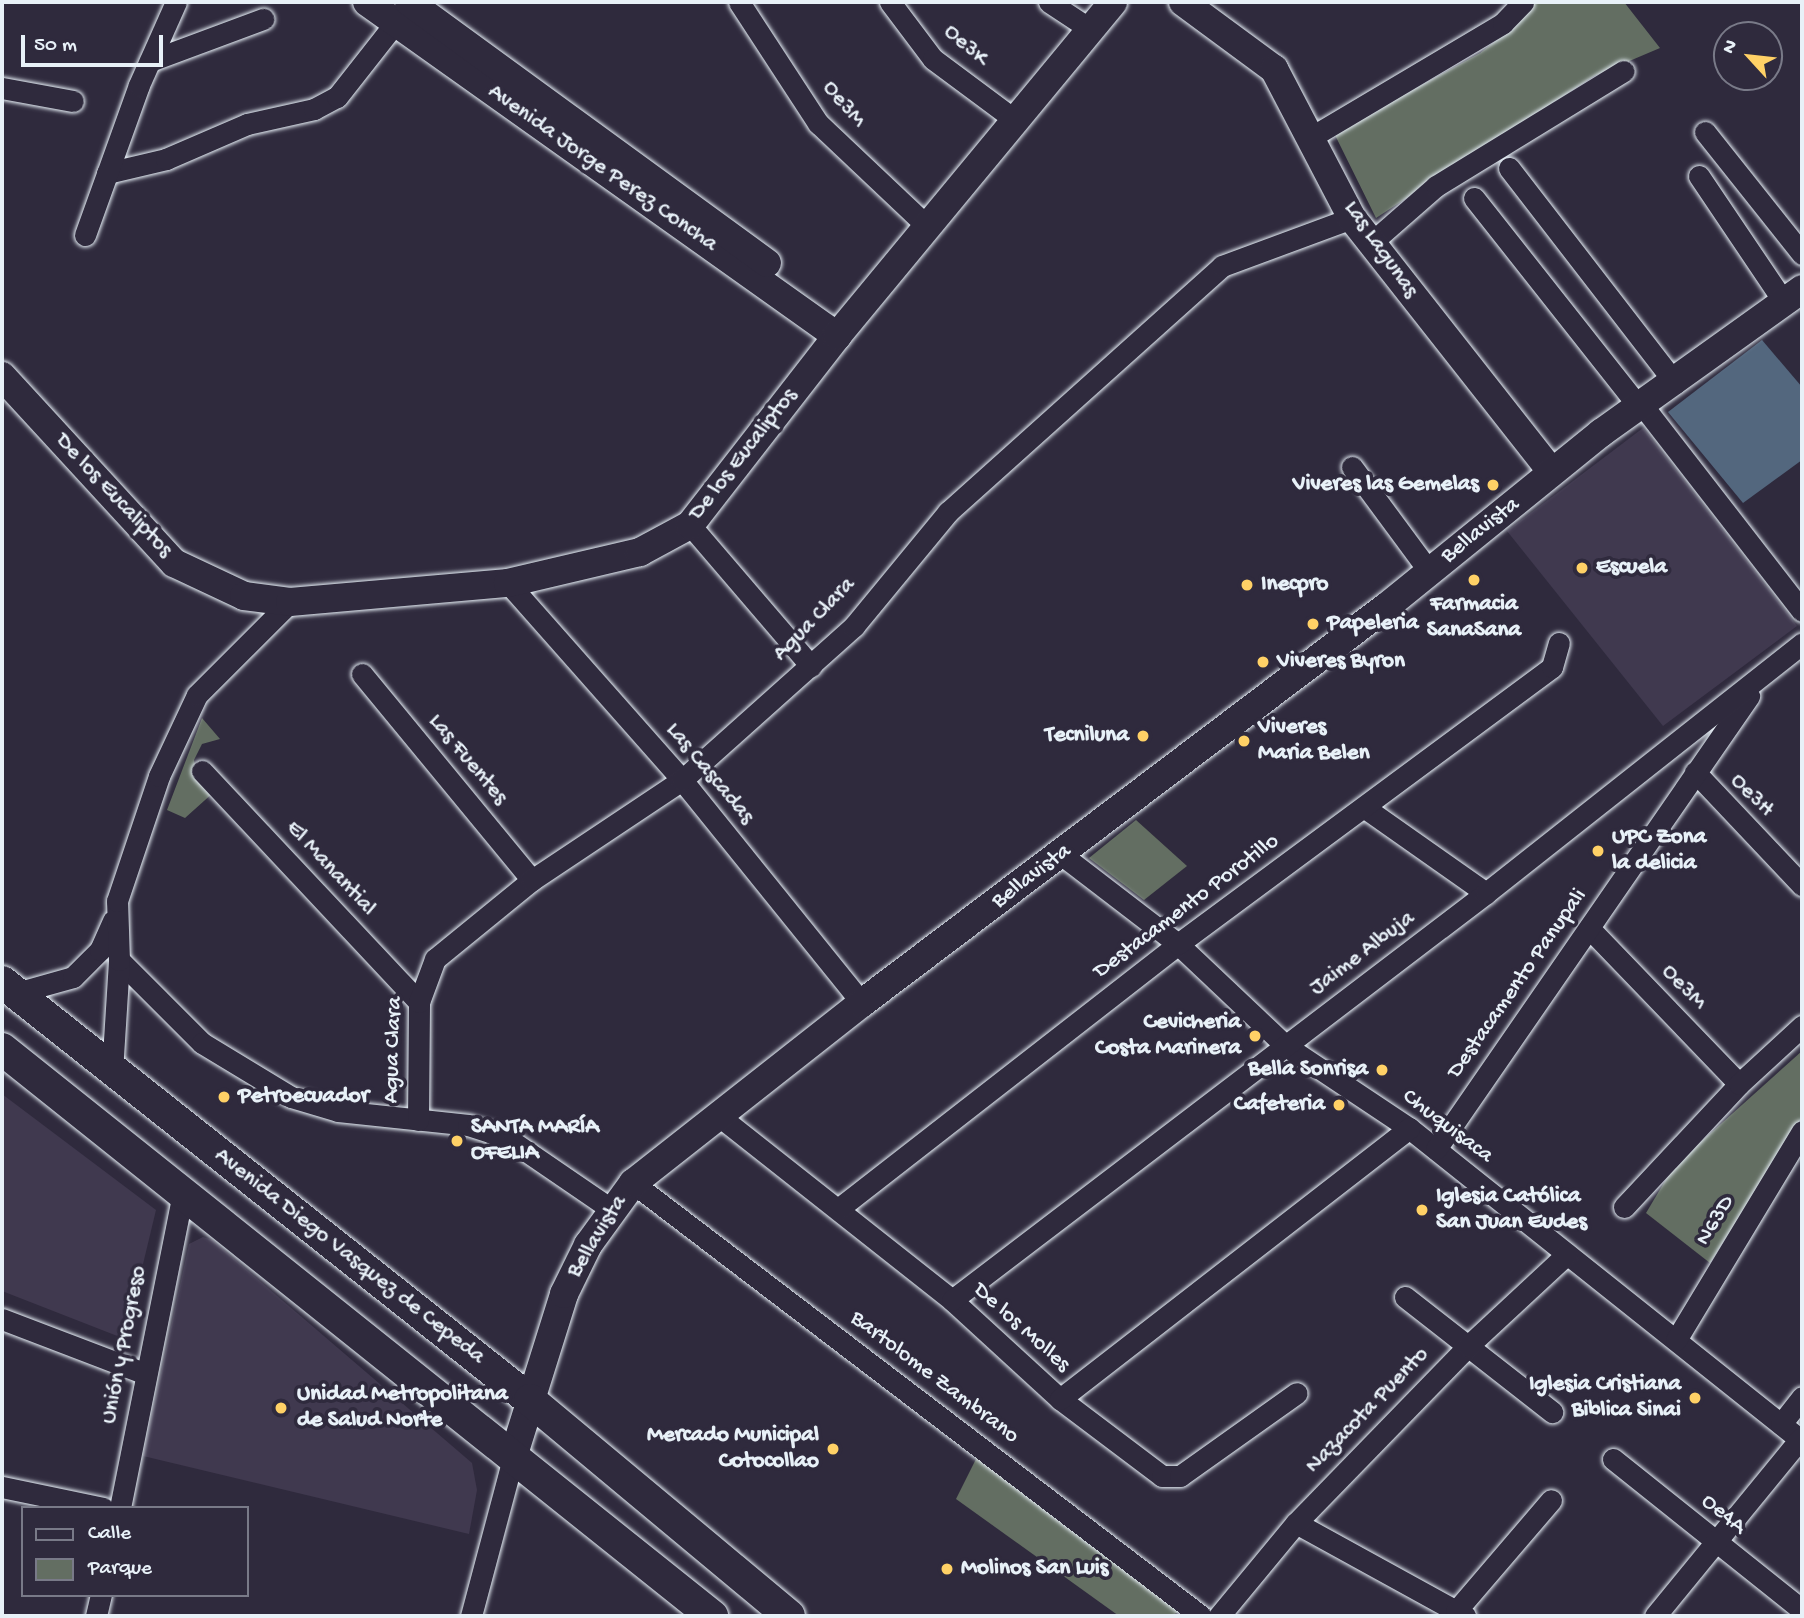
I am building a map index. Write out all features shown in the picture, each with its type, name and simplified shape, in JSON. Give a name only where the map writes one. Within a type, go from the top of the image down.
[{"type":"main road","name":"Avenida Diego Vasquez de Cepeda","points":[[9,988],[530,1399],[789,1616]]},
{"type":"main road","points":[[2,1049],[514,1454],[712,1616]]},
{"type":"street","points":[[85,235],[150,61],[176,2]]},
{"type":"street","name":"Avenida Jorge Perez Concha","points":[[367,2],[402,12],[843,329]]},
{"type":"street","name":"Oe3M","points":[[739,2],[818,123],[926,225]]},
{"type":"street","name":"Oe3K","points":[[890,2],[933,59],[1015,120]]},
{"type":"street","points":[[1049,2],[1090,29]]},
{"type":"street","name":"De los Eucaliptos","points":[[2,376],[174,563],[244,596],[290,602],[508,583],[640,552],[690,525],[926,225],[1113,2]]},
{"type":"street","name":"Las Lagunas","points":[[1183,2],[1274,69],[1313,136],[1352,218],[1552,472]]},
{"type":"street","points":[[1313,136],[1503,23],[1523,2]]},
{"type":"street","points":[[107,173],[166,159],[247,124],[314,109],[337,97],[402,12]]},
{"type":"street","points":[[150,61],[263,19]]},
{"type":"street","points":[[1371,243],[1436,186],[1624,71]]},
{"type":"street","points":[[2,88],[73,101]]},
{"type":"street","points":[[1705,132],[1802,254]]},
{"type":"street","points":[[1509,168],[1675,383]]},
{"type":"street","points":[[1699,176],[1793,296]]},
{"type":"street","points":[[1474,198],[1802,611]]},
{"type":"street","name":"Agua Clara","points":[[418,1120],[419,1002],[435,959],[532,880],[682,780],[854,626],[948,512],[1222,266],[1352,218]]},
{"type":"street","name":"Bellavista","points":[[471,1616],[514,1454],[564,1294],[611,1209],[633,1183],[862,1003],[1062,855],[1429,571],[1552,472],[1793,296]]},
{"type":"street","points":[[1352,467],[1429,571]]},
{"type":"street","points":[[690,525],[811,666]]},
{"type":"street","name":"Las Cascadas","points":[[508,583],[682,780],[862,1003]]},
{"type":"street","points":[[9,988],[73,977],[100,950],[115,916],[133,850],[188,707],[206,682],[290,602]]},
{"type":"street","name":"Destacamento Porotillo","points":[[838,1209],[1178,944],[1552,667],[1559,643]]},
{"type":"street","name":"Jaime Albuja","points":[[951,1300],[1486,893],[1802,643]]},
{"type":"street","name":"Las Fuentes","points":[[362,674],[532,880]]},
{"type":"street","name":"Destacamento Panupali","points":[[1436,1149],[1763,676]]},
{"type":"street","name":"El Manantial","points":[[202,771],[419,1002]]},
{"type":"street","name":"Oe3H","points":[[1695,772],[1802,886]]},
{"type":"street","points":[[1365,808],[1486,893]]},
{"type":"street","name":"Chuquisaca","points":[[1062,855],[1178,944],[1286,1046],[1409,1128],[1801,1440]]},
{"type":"street","points":[[113,1072],[119,960],[115,916]]},
{"type":"street","name":"Oe3M","points":[[1589,928],[1739,1084]]},
{"type":"street","points":[[119,960],[202,1043],[290,1097],[338,1111],[468,1125],[513,1142],[611,1209]]},
{"type":"street","points":[[1624,1207],[1739,1084],[1802,1026]]},
{"type":"street","name":"De los Molles","points":[[719,1116],[951,1300],[1060,1399],[1162,1476],[1180,1476],[1297,1393]]},
{"type":"street","points":[[1060,1399],[1409,1128]]},
{"type":"street","name":"N63D","points":[[1675,1339],[1802,1131]]},
{"type":"street","name":"Bartolome Zambrano","points":[[633,1183],[1202,1616]]},
{"type":"street","name":"Unión y Progreso","points":[[120,1506],[183,1192]]},
{"type":"street","name":"Nazacota Puento","points":[[1219,1616],[1296,1522],[1468,1346],[1567,1254]]},
{"type":"street","points":[[1405,1297],[1552,1412]]},
{"type":"street","points":[[2,1319],[146,1374]]},
{"type":"street","points":[[1781,1424],[1802,1397]]},
{"type":"street","points":[[1655,1616],[1801,1440]]},
{"type":"street","name":"Oe4A","points":[[1613,1460],[1802,1609]]},
{"type":"street","points":[[2,1487],[93,1506]]},
{"type":"street","points":[[1296,1522],[1460,1614],[1550,1500]]},
{"type":"street","points":[[96,1616],[101,1597]]},
{"type":"shaded area","points":[[1643,428],[1797,626],[1663,726],[1507,531]]},
{"type":"shaded area","points":[[2,1094],[156,1210],[125,1339],[2,1291]]},
{"type":"shaded area","name":"Unidad Metropolitana de Salud Norte","points":[[203,1237],[212,1240],[472,1463],[477,1490],[469,1534],[143,1456],[189,1244]]},
{"type":"green space","points":[[1532,2],[1624,2],[1660,48],[1594,76],[1376,218],[1334,133],[1480,53],[1511,29]]},
{"type":"green space","points":[[202,718],[220,739],[202,744],[194,760],[196,771],[214,792],[185,818],[167,810]]},
{"type":"green space","points":[[1136,820],[1187,866],[1144,900],[1089,858]]},
{"type":"green space","points":[[1802,1051],[1802,1117],[1710,1263],[1646,1213],[1674,1166]]},
{"type":"green space","points":[[984,1443],[1185,1608],[1171,1616],[1119,1616],[956,1499]]},
{"type":"water","points":[[1762,340],[1802,387],[1802,460],[1743,503],[1668,412]]},
{"type":"place","name":"Viveres las Gemelas","points":[[1493,485]]},
{"type":"place","name":"Escuela","points":[[1582,568]]},
{"type":"place","name":"Farmacia SanaSana","points":[[1474,580]]},
{"type":"place","name":"Inecpro","points":[[1247,585]]},
{"type":"place","name":"Papeleria","points":[[1313,624]]},
{"type":"place","name":"Viveres Byron","points":[[1263,662]]},
{"type":"place","name":"Tecniluna","points":[[1143,736]]},
{"type":"place","name":"Viveres Maria Belen","points":[[1244,741]]},
{"type":"place","name":"UPC Zona la delicia","points":[[1598,851]]},
{"type":"place","name":"Cevicheria Costa Marinera","points":[[1255,1036]]},
{"type":"place","name":"Bella Sonrisa","points":[[1382,1070]]},
{"type":"place","name":"Petroecuador","points":[[224,1097]]},
{"type":"place","name":"Cafeteria","points":[[1339,1105]]},
{"type":"place","name":"SANTA MARÍA OFELIA","points":[[457,1141]]},
{"type":"place","name":"Iglesia Católica San Juan Eudes","points":[[1422,1210]]},
{"type":"place","name":"Iglesia Cristiana Biblica Sinai","points":[[1695,1398]]},
{"type":"place","name":"Unidad Metropolitana de Salud Norte","points":[[281,1408]]},
{"type":"place","name":"Mercado Municipal Cotocollao","points":[[833,1449]]},
{"type":"place","name":"Molinos San Luis","points":[[947,1569]]}]
